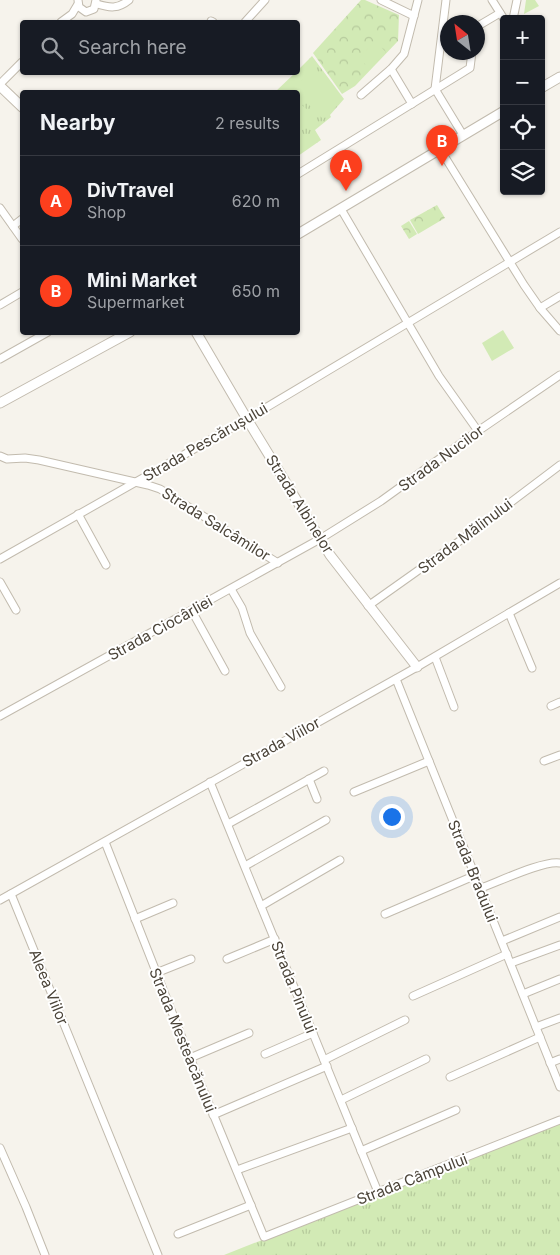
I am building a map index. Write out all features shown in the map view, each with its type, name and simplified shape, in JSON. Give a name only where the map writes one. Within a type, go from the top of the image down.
[{"type":"street","points":[[78,2],[81,10],[89,12],[94,9],[96,2],[108,8],[118,7],[129,0]]},
{"type":"street","points":[[247,20],[265,0]]},
{"type":"street","points":[[381,0],[414,16]]},
{"type":"street","points":[[361,95],[391,69],[404,54],[418,0]]},
{"type":"street","points":[[446,0],[435,89],[463,135]]},
{"type":"street","points":[[492,0],[501,15]]},
{"type":"street","points":[[514,15],[517,0]]},
{"type":"street","points":[[64,20],[72,14],[78,2]]},
{"type":"street","points":[[485,23],[500,17]]},
{"type":"street","points":[[300,173],[470,68],[471,60]]},
{"type":"street","points":[[20,64],[0,85],[20,104]]},
{"type":"street","points":[[391,69],[412,104]]},
{"type":"street","points":[[545,83],[560,77]]},
{"type":"street","points":[[300,233],[500,113]]},
{"type":"street","points":[[440,149],[540,308],[560,331]]},
{"type":"street","points":[[0,208],[20,236]]},
{"type":"street","points":[[341,209],[439,376],[478,431]]},
{"type":"street","points":[[15,228],[20,222]]},
{"type":"street","name":"Strada Pescărușului","points":[[0,559],[247,419],[560,232]]},
{"type":"street","points":[[0,305],[20,293]]},
{"type":"street","points":[[540,308],[560,296]]},
{"type":"street","points":[[0,359],[43,335]]},
{"type":"street","points":[[0,403],[125,335]]},
{"type":"street","name":"Strada Albinelor","points":[[198,335],[320,539],[368,606],[417,667]]},
{"type":"street","name":"Strada Nucilor","points":[[320,539],[381,501],[560,375]]},
{"type":"street","name":"Strada Salcâmilor","points":[[4,458],[28,458],[160,489],[278,562]]},
{"type":"street","name":"Strada Mălinului","points":[[368,606],[453,546],[560,465]]},
{"type":"street","points":[[78,514],[106,565]]},
{"type":"street","name":"Strada Ciocârliei","points":[[0,716],[320,539]]},
{"type":"street","points":[[0,582],[16,610]]},
{"type":"street","name":"Strada Viilor","points":[[0,900],[396,679],[560,583]]},
{"type":"street","points":[[231,589],[242,608],[250,633],[281,687]]},
{"type":"street","points":[[192,611],[225,671]]},
{"type":"street","points":[[509,613],[532,668]]},
{"type":"street","points":[[434,657],[454,706]]},
{"type":"street","name":"Strada Bradului","points":[[396,679],[560,1087]]},
{"type":"street","points":[[550,706],[560,702]]},
{"type":"street","points":[[544,761],[560,755]]},
{"type":"street","points":[[354,792],[429,761]]},
{"type":"street","points":[[228,824],[324,771]]},
{"type":"street","points":[[309,779],[317,799]]},
{"type":"street","name":"Strada Pinului","points":[[210,782],[378,1192]]},
{"type":"street","points":[[245,866],[326,820]]},
{"type":"street","name":"Strada Mesteacănului","points":[[104,842],[264,1237]]},
{"type":"street","points":[[261,906],[340,860]]},
{"type":"street","points":[[481,888],[543,865],[554,862],[560,863]]},
{"type":"street","points":[[385,914],[476,876]]},
{"type":"street","name":"Aleea Viilor","points":[[11,894],[158,1255]]},
{"type":"street","points":[[135,919],[173,903]]},
{"type":"street","points":[[502,941],[560,917]]},
{"type":"street","points":[[227,959],[275,940]]},
{"type":"street","points":[[511,963],[560,945]]},
{"type":"street","points":[[413,996],[507,954]]},
{"type":"street","points":[[156,973],[191,959]]},
{"type":"street","points":[[523,994],[560,979]]},
{"type":"street","points":[[536,1027],[560,1018]]},
{"type":"street","points":[[214,1115],[326,1063],[405,1020]]},
{"type":"street","points":[[190,1058],[249,1033]]},
{"type":"street","points":[[264,1054],[313,1033]]},
{"type":"street","points":[[450,1077],[540,1037]]},
{"type":"street","points":[[341,1100],[426,1059]]},
{"type":"street","points":[[550,1063],[560,1059]]},
{"type":"street","points":[[361,1151],[456,1110]]},
{"type":"street","name":"Strada Câmpului","points":[[264,1237],[560,1120]]},
{"type":"street","points":[[236,1170],[352,1128]]},
{"type":"street","points":[[0,1148],[45,1255]]},
{"type":"street","points":[[178,1234],[251,1205]]},
{"type":"green space","points":[[361,0],[399,15],[398,41],[355,86],[342,94],[313,53]]},
{"type":"green space","points":[[526,0],[535,0],[539,6],[524,14]]},
{"type":"green space","points":[[375,41],[386,52],[370,69],[359,58]]},
{"type":"green space","points":[[312,56],[344,99],[330,115],[331,117],[315,130],[321,140],[300,155],[300,90],[277,90],[293,75],[300,75],[300,68]]},
{"type":"green space","points":[[308,73],[339,104],[323,119],[300,96],[300,90],[293,89]]},
{"type":"green space","points":[[300,103],[312,115],[300,128]]},
{"type":"green space","points":[[437,205],[445,218],[418,234],[410,220]]},
{"type":"green space","points":[[409,221],[417,234],[409,239],[401,226]]},
{"type":"green space","points":[[503,330],[514,348],[492,361],[482,343]]},
{"type":"green space","points":[[560,1122],[560,1255],[224,1255]]},
{"type":"place","name":"Mini Market","points":[[442,166]]},
{"type":"place","name":"DivTravel","points":[[346,191]]}]
